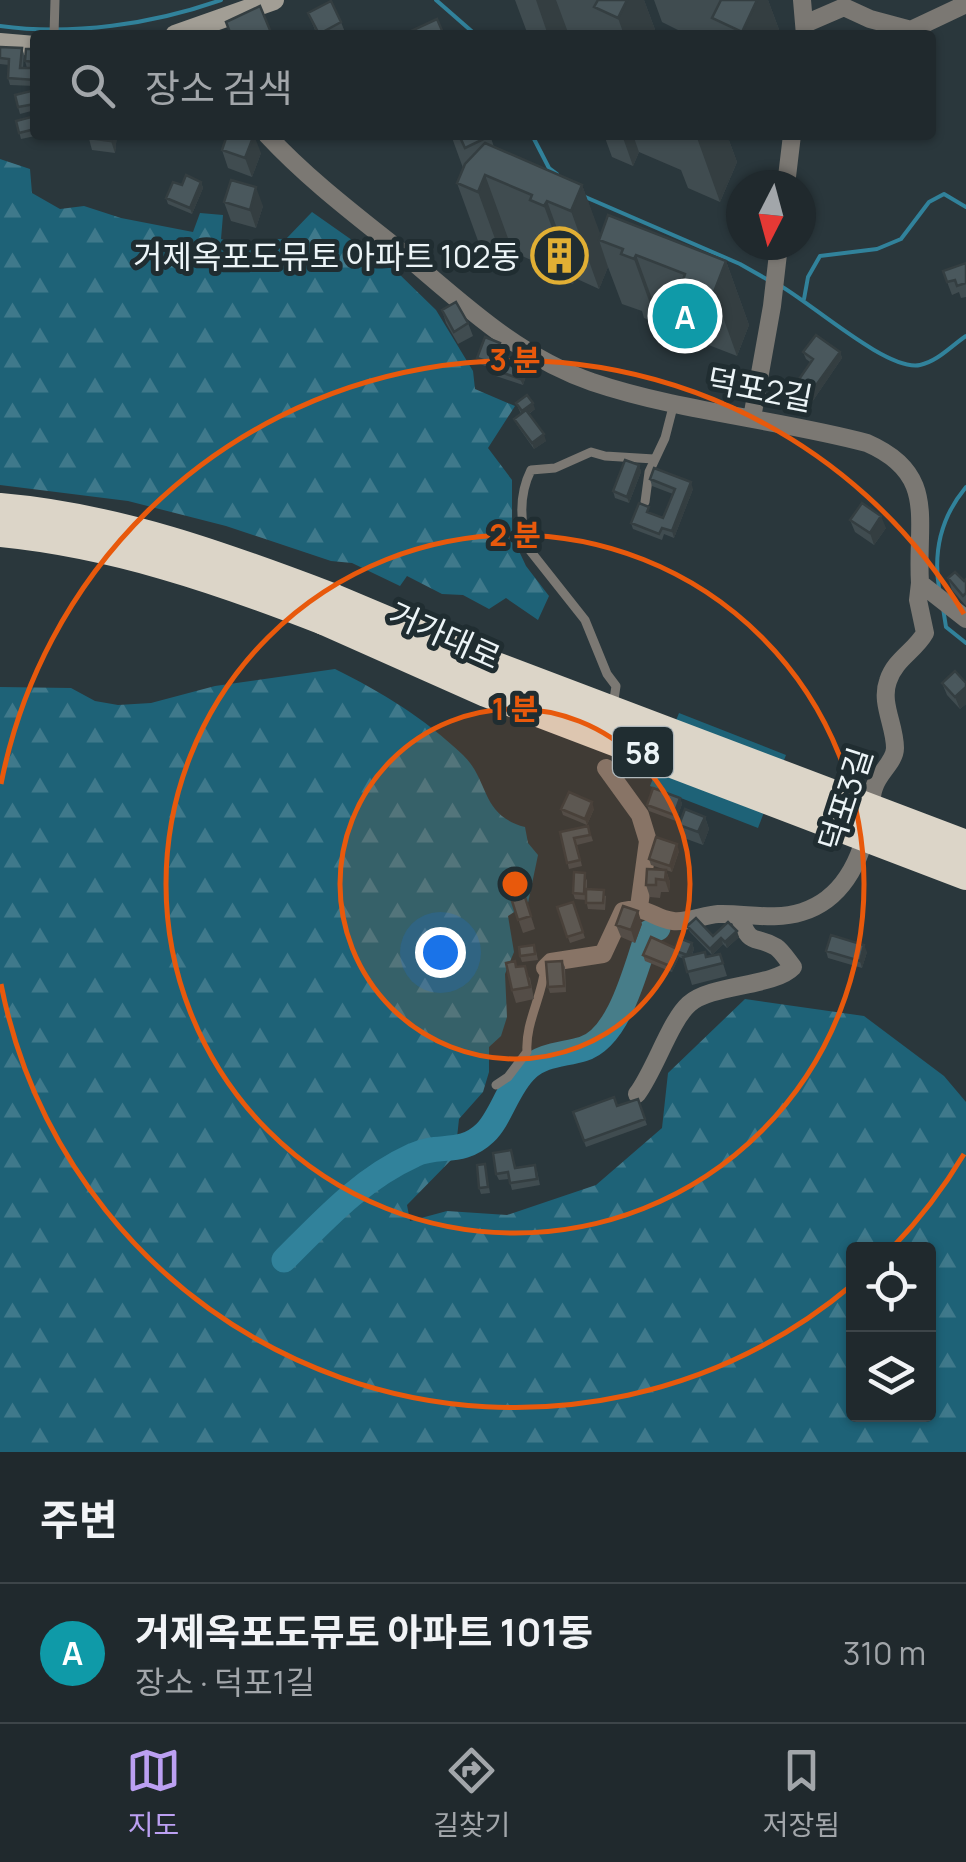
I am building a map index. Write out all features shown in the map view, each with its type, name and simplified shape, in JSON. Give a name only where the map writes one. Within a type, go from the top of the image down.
[{"type":"highway","name":"거가대로","points":[[0,508],[133,530],[207,551],[486,692],[966,876]]},
{"type":"highway","name":"거가대로","points":[[0,532],[120,552],[328,609],[496,667],[966,846]]},
{"type":"street","points":[[206,30],[274,0]]},
{"type":"street","points":[[802,0],[806,29],[844,7],[911,30],[966,4]]},
{"type":"street","points":[[0,43],[30,46]]},
{"type":"street","name":"덕포2길","points":[[271,140],[325,191],[467,310],[520,348],[589,381],[867,443],[897,459],[920,496],[920,583]]},
{"type":"street","points":[[788,170],[791,140]]},
{"type":"street","points":[[752,418],[777,260]]},
{"type":"street","points":[[920,583],[966,619]]},
{"type":"street","name":"덕포3길","points":[[640,907],[674,922],[722,914],[802,912],[829,899],[851,875],[870,814],[874,786],[894,755],[893,723],[885,695],[888,681],[900,658],[925,634],[918,600],[920,583]]},
{"type":"street","points":[[545,968],[551,962],[603,954],[623,911],[640,907],[648,841],[640,816],[606,768]]},
{"type":"street","points":[[637,1094],[690,1002],[750,982],[784,976],[793,967],[776,948],[757,943],[746,934],[739,916]]},
{"type":"lane","points":[[54,30],[55,0]]},
{"type":"lane","points":[[645,502],[654,459],[666,438],[674,403]]},
{"type":"lane","points":[[606,768],[616,686],[607,674],[585,620],[528,548],[522,489],[531,470],[555,468],[591,452],[654,459]]},
{"type":"lane","points":[[496,1084],[508,1077],[527,1052],[526,1042],[543,991],[545,968]]},
{"type":"green space","points":[[0,159],[30,169],[32,193],[60,209],[84,206],[121,218],[193,232],[200,213],[223,215],[221,239],[254,250],[264,239],[286,239],[312,212],[396,271],[436,310],[473,371],[475,389],[515,406],[488,448],[512,480],[512,536],[526,566],[549,596],[538,620],[506,598],[489,609],[463,595],[442,594],[407,576],[400,586],[352,563],[331,561],[226,526],[128,501],[0,485]]},
{"type":"green space","points":[[335,669],[418,717],[448,741],[472,765],[500,814],[525,827],[528,843],[538,855],[528,903],[508,916],[514,952],[505,974],[507,1017],[501,1036],[489,1047],[489,1072],[483,1092],[459,1119],[455,1156],[407,1205],[410,1221],[447,1211],[507,1215],[596,1185],[662,1128],[668,1073],[745,999],[864,1016],[944,1076],[966,1102],[966,1452],[0,1452],[0,687],[71,688],[95,701],[118,705],[151,703],[215,686]]},
{"type":"green space","points":[[679,713],[786,755],[758,828],[650,786]]},
{"type":"building","points":[[598,0],[627,0],[618,18],[594,7]]},
{"type":"building","points":[[721,0],[757,0],[743,30],[712,18]]},
{"type":"building","points":[[331,1],[341,22],[317,30],[308,13]]},
{"type":"building","points":[[260,6],[270,30],[229,30],[226,22]]},
{"type":"building","points":[[437,19],[442,30],[413,30]]},
{"type":"building","points":[[0,47],[22,48],[20,68],[30,68],[30,80],[8,78],[9,59],[0,58]]},
{"type":"building","points":[[30,91],[30,105],[18,107],[15,95]]},
{"type":"building","points":[[30,117],[30,130],[19,133],[16,121]]},
{"type":"building","points":[[225,140],[252,140],[245,158],[222,150]]},
{"type":"building","points":[[461,140],[482,140],[465,148]]},
{"type":"building","points":[[485,143],[582,185],[571,211],[547,201],[544,206],[530,200],[532,195],[485,175],[478,192],[457,183],[465,164]]},
{"type":"building","points":[[186,175],[201,182],[190,208],[166,198],[173,182],[182,185]]},
{"type":"building","points":[[231,180],[256,187],[250,210],[224,202]]},
{"type":"building","points":[[608,215],[726,261],[714,292],[683,280],[685,274],[636,255],[634,259],[621,254],[623,249],[599,240]]},
{"type":"building","points":[[966,263],[966,283],[957,286],[955,280],[947,282],[943,271]]},
{"type":"building","points":[[456,302],[468,323],[454,332],[442,310]]},
{"type":"building","points":[[816,335],[840,352],[809,395],[795,385],[813,359],[803,352]]},
{"type":"building","points":[[485,337],[500,343],[494,359],[524,369],[520,379],[490,368],[492,363],[477,358]]},
{"type":"building","points":[[527,395],[533,403],[522,411],[516,403]]},
{"type":"building","points":[[526,410],[544,434],[532,443],[514,419]]},
{"type":"building","points":[[625,460],[639,465],[627,497],[613,491]]},
{"type":"building","points":[[654,468],[691,482],[672,531],[662,528],[659,534],[631,523],[639,503],[649,507],[647,512],[663,518],[675,489],[650,479]]},
{"type":"building","points":[[862,503],[881,516],[870,533],[850,520]]},
{"type":"building","points":[[955,572],[966,579],[963,596],[948,578]]},
{"type":"building","points":[[955,671],[966,687],[955,697],[942,683]]},
{"type":"building","points":[[653,788],[680,798],[674,815],[647,805]]},
{"type":"building","points":[[569,792],[592,802],[585,819],[561,809]]},
{"type":"building","points":[[685,809],[705,817],[698,832],[679,825]]},
{"type":"building","points":[[588,826],[590,835],[574,838],[580,860],[567,863],[560,832]]},
{"type":"building","points":[[656,837],[677,844],[670,866],[649,859]]},
{"type":"building","points":[[647,869],[666,870],[665,880],[656,879],[656,885],[646,885]]},
{"type":"building","points":[[574,872],[585,873],[584,894],[573,893]]},
{"type":"building","points":[[586,889],[604,890],[603,903],[586,903]]},
{"type":"building","points":[[525,897],[531,916],[518,920],[512,901]]},
{"type":"building","points":[[573,902],[583,932],[567,937],[557,907]]},
{"type":"building","points":[[623,906],[638,911],[631,930],[616,925]]},
{"type":"building","points":[[696,918],[713,936],[728,922],[737,931],[725,942],[721,938],[710,949],[687,926]]},
{"type":"building","points":[[831,935],[864,945],[860,961],[826,951]]},
{"type":"building","points":[[651,937],[675,948],[679,938],[692,943],[687,955],[676,951],[670,966],[643,955]]},
{"type":"building","points":[[534,945],[535,954],[520,956],[519,947]]},
{"type":"building","points":[[705,952],[706,957],[720,954],[723,963],[687,972],[683,957]]},
{"type":"building","points":[[515,961],[516,967],[525,966],[530,987],[512,990],[506,963]]},
{"type":"building","points":[[562,961],[564,986],[548,987],[546,962]]},
{"type":"building","points":[[614,1097],[617,1106],[638,1099],[645,1119],[584,1141],[573,1112]]},
{"type":"building","points":[[511,1150],[515,1168],[535,1165],[537,1179],[510,1183],[508,1172],[496,1174],[493,1153]]},
{"type":"building","points":[[485,1164],[488,1187],[479,1188],[477,1165]]},
{"type":"waterway","points":[[0,26],[55,30],[112,26],[168,16],[221,0]]},
{"type":"waterway","points":[[436,0],[470,30]]},
{"type":"waterway","points":[[535,140],[549,168],[557,174]]},
{"type":"waterway","points":[[804,299],[808,277],[820,256],[877,249],[901,239],[929,202],[944,194],[966,207]]},
{"type":"waterway","points":[[583,196],[740,264],[770,281]]},
{"type":"waterway","points":[[779,285],[869,347],[906,364],[920,365],[933,360],[966,336]]},
{"type":"waterway","points":[[939,588],[937,560],[941,534],[950,510],[966,487]]},
{"type":"waterway","points":[[943,608],[946,627],[966,643]]},
{"type":"waterway","points":[[284,1260],[344,1201],[377,1176],[414,1155],[459,1147],[485,1133],[520,1076],[533,1064],[596,1042],[625,1000],[648,933],[658,928]]},
{"type":"place","name":"거제옥포도뮤토 아파트 102동","points":[[559,256]]},
{"type":"place","name":"거제옥포도뮤토 아파트 101동","points":[[685,316]]}]
